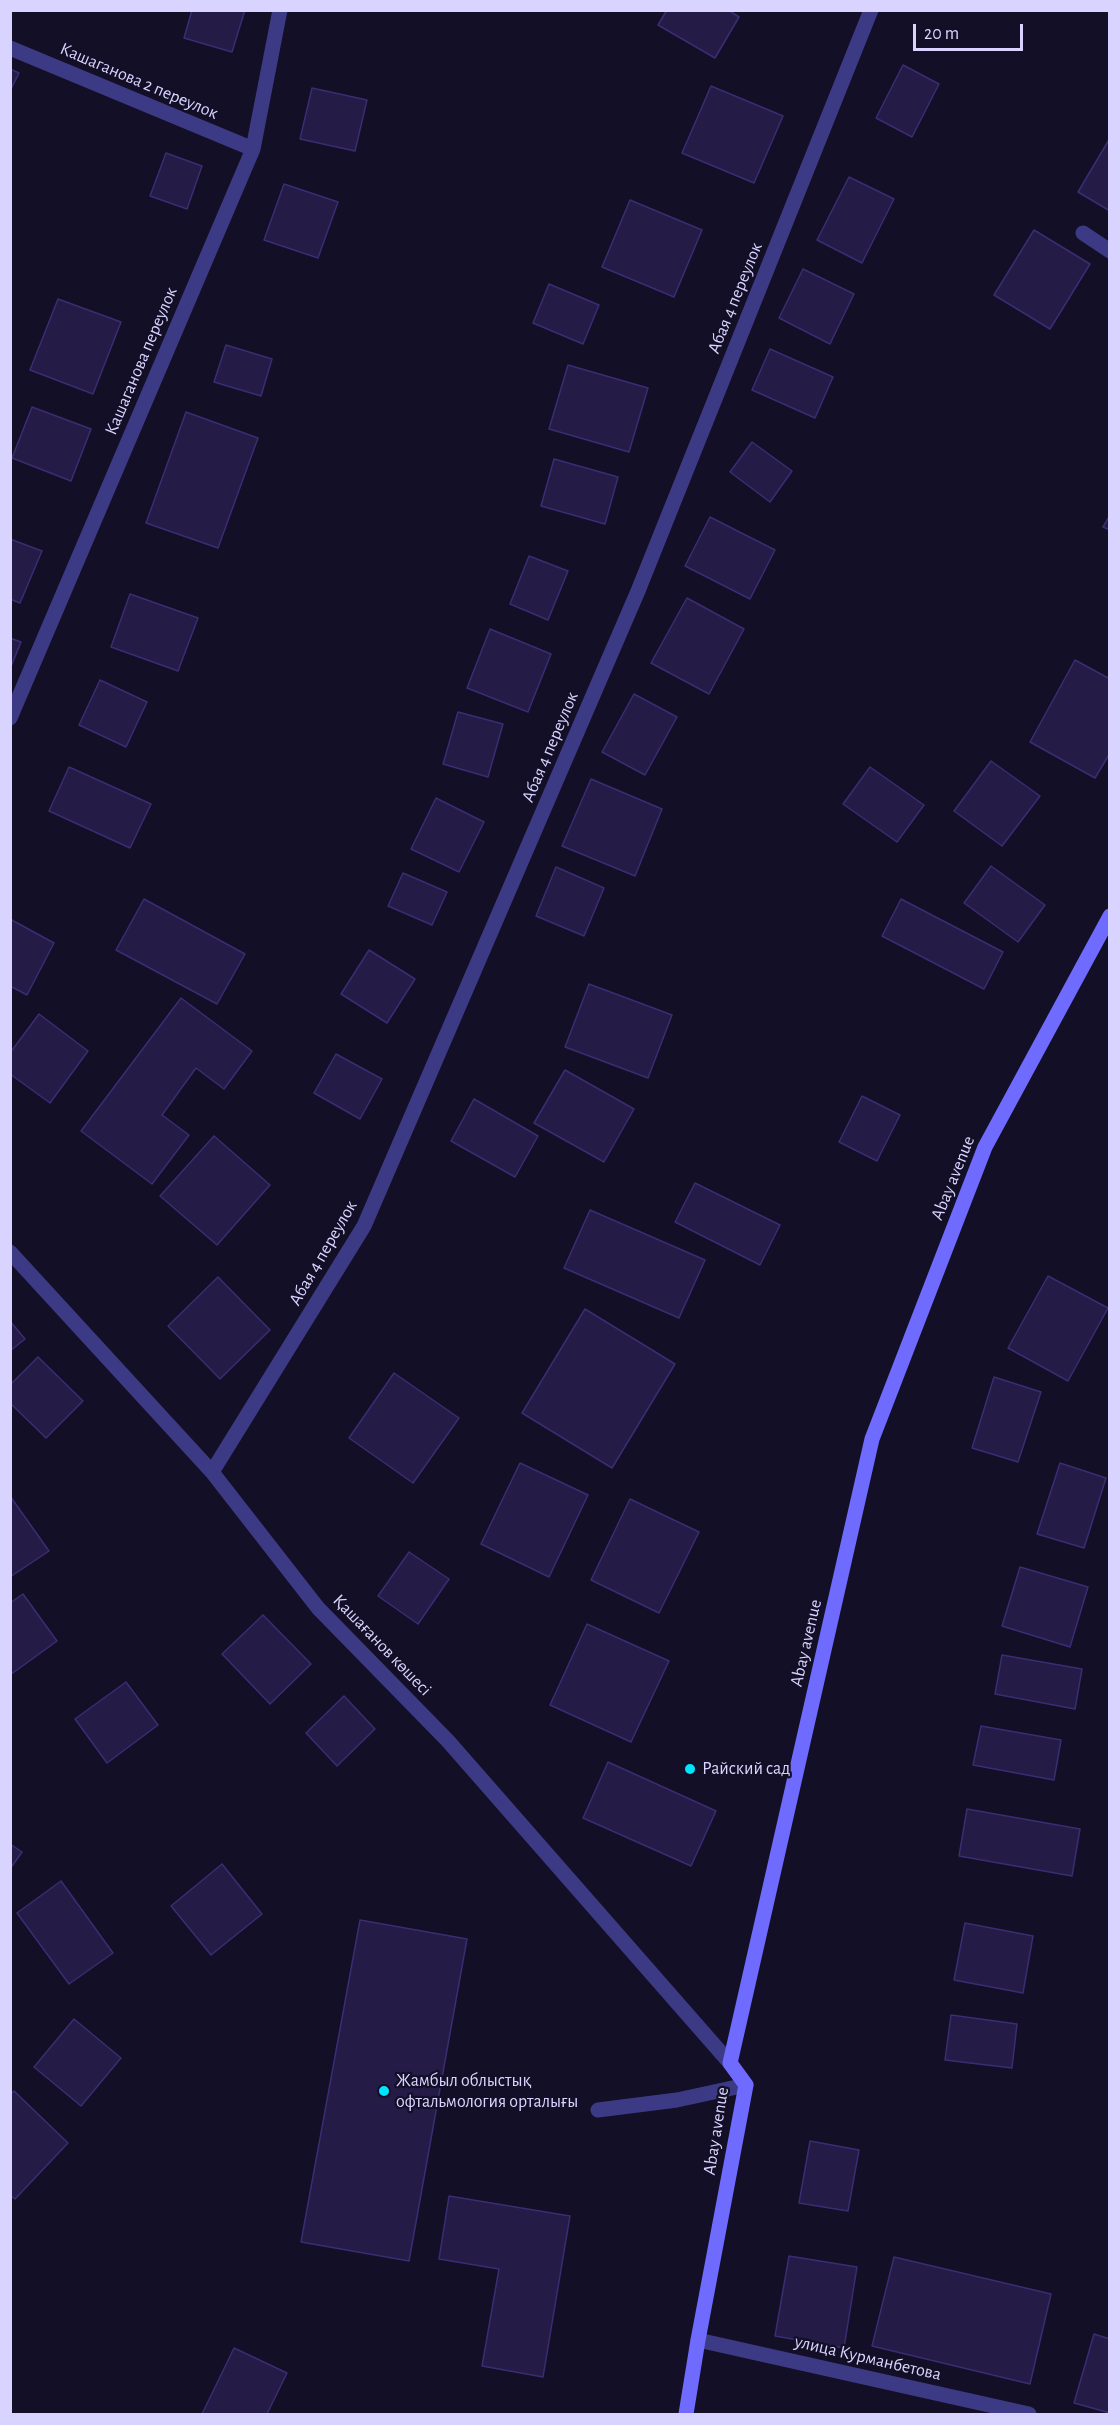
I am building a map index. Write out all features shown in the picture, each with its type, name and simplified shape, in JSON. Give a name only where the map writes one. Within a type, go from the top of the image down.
[{"type":"main road","name":"Abay avenue","points":[[686,2415],[746,2085],[730,2063],[872,1439],[985,1147],[1110,916]]},
{"type":"street","name":"Кашаганова переулок","points":[[10,718],[253,149],[280,10]]},
{"type":"street","name":"Абая 4 переулок","points":[[212,1472],[364,1226],[639,591],[871,10]]},
{"type":"street","name":"Кашаганова 2 переулок","points":[[10,48],[253,149]]},
{"type":"street","points":[[1083,233],[1110,251]]},
{"type":"street","name":"Қашағанов көшесі","points":[[10,1252],[212,1472],[318,1608],[448,1741],[730,2063]]},
{"type":"street","points":[[598,2110],[676,2100],[746,2085]]},
{"type":"street","name":"улица Курманбетова","points":[[698,2340],[1029,2415]]},
{"type":"building","points":[[192,10],[245,10],[232,52],[184,38]]},
{"type":"building","points":[[667,10],[728,10],[739,17],[715,58],[658,25]]},
{"type":"building","points":[[903,65],[939,84],[912,137],[876,118]]},
{"type":"building","points":[[10,69],[19,73],[10,91]]},
{"type":"building","points":[[711,86],[783,116],[754,183],[682,153]]},
{"type":"building","points":[[312,88],[367,100],[355,151],[300,139]]},
{"type":"building","points":[[1110,138],[1110,211],[1078,192]]},
{"type":"building","points":[[166,153],[202,166],[187,209],[150,196]]},
{"type":"building","points":[[849,177],[894,199],[862,263],[817,240]]},
{"type":"building","points":[[284,184],[338,202],[318,258],[264,240]]},
{"type":"building","points":[[630,200],[702,230],[674,297],[602,267]]},
{"type":"building","points":[[1034,230],[1090,264],[1050,329],[994,295]]},
{"type":"building","points":[[803,269],[854,294],[830,344],[779,318]]},
{"type":"building","points":[[549,284],[599,305],[583,344],[533,323]]},
{"type":"building","points":[[58,299],[121,322],[93,394],[30,370]]},
{"type":"building","points":[[226,345],[272,359],[261,396],[214,382]]},
{"type":"building","points":[[770,349],[833,377],[815,418],[752,390]]},
{"type":"building","points":[[568,365],[648,388],[629,452],[549,429]]},
{"type":"building","points":[[32,407],[91,429],[71,481],[12,458]]},
{"type":"building","points":[[186,412],[258,438],[218,548],[146,523]]},
{"type":"building","points":[[752,442],[792,471],[770,502],[730,472]]},
{"type":"building","points":[[554,459],[618,477],[605,524],[541,506]]},
{"type":"building","points":[[1110,515],[1110,530],[1103,527]]},
{"type":"building","points":[[710,517],[775,550],[750,599],[685,566]]},
{"type":"building","points":[[10,539],[42,551],[20,603],[10,599]]},
{"type":"building","points":[[529,556],[568,571],[548,620],[510,604]]},
{"type":"building","points":[[130,594],[198,618],[178,671],[111,647]]},
{"type":"building","points":[[687,598],[744,629],[709,694],[651,663]]},
{"type":"building","points":[[490,629],[551,654],[528,712],[467,688]]},
{"type":"building","points":[[10,638],[21,642],[10,669]]},
{"type":"building","points":[[1075,660],[1110,679],[1110,753],[1095,778],[1030,742]]},
{"type":"building","points":[[100,680],[147,702],[126,747],[79,725]]},
{"type":"building","points":[[634,694],[677,717],[645,775],[602,752]]},
{"type":"building","points":[[458,712],[503,724],[488,777],[443,764]]},
{"type":"building","points":[[991,761],[1040,796],[1002,846],[954,811]]},
{"type":"building","points":[[69,767],[151,804],[130,848],[49,811]]},
{"type":"building","points":[[870,767],[924,805],[897,842],[843,804]]},
{"type":"building","points":[[591,779],[662,809],[635,876],[562,846]]},
{"type":"building","points":[[436,798],[484,822],[459,872],[411,849]]},
{"type":"building","points":[[991,866],[1045,905],[1018,942],[964,903]]},
{"type":"building","points":[[556,867],[604,888],[584,936],[536,916]]},
{"type":"building","points":[[403,873],[447,892],[432,925],[388,906]]},
{"type":"building","points":[[144,899],[245,954],[217,1004],[116,950]]},
{"type":"building","points":[[901,899],[1003,952],[984,989],[882,936]]},
{"type":"building","points":[[10,919],[54,943],[27,995],[10,986]]},
{"type":"building","points":[[369,950],[415,979],[387,1023],[341,994]]},
{"type":"building","points":[[589,984],[672,1015],[648,1078],[565,1047]]},
{"type":"building","points":[[181,998],[252,1051],[224,1089],[196,1068],[162,1115],[189,1135],[152,1184],[81,1131]]},
{"type":"building","points":[[39,1014],[88,1051],[50,1103],[10,1074],[10,1053]]},
{"type":"building","points":[[336,1054],[382,1079],[360,1119],[314,1093]]},
{"type":"building","points":[[565,1070],[634,1109],[604,1162],[534,1123]]},
{"type":"building","points":[[862,1096],[900,1115],[877,1161],[839,1142]]},
{"type":"building","points":[[474,1099],[538,1136],[515,1177],[451,1141]]},
{"type":"building","points":[[214,1136],[270,1185],[217,1245],[160,1196]]},
{"type":"building","points":[[695,1183],[780,1225],[760,1265],[675,1222]]},
{"type":"building","points":[[590,1210],[705,1260],[679,1318],[564,1268]]},
{"type":"building","points":[[1048,1276],[1108,1308],[1068,1381],[1008,1348]]},
{"type":"building","points":[[218,1277],[270,1330],[220,1379],[168,1326]]},
{"type":"building","points":[[585,1309],[675,1364],[612,1468],[522,1413]]},
{"type":"building","points":[[10,1321],[25,1339],[10,1351]]},
{"type":"building","points":[[38,1357],[83,1401],[46,1438],[10,1403],[10,1385]]},
{"type":"building","points":[[394,1373],[459,1418],[413,1483],[349,1438]]},
{"type":"building","points":[[994,1377],[1041,1392],[1018,1462],[972,1448]]},
{"type":"building","points":[[520,1463],[588,1495],[549,1577],[481,1544]]},
{"type":"building","points":[[1060,1463],[1106,1478],[1084,1548],[1037,1534]]},
{"type":"building","points":[[10,1496],[49,1551],[10,1577]]},
{"type":"building","points":[[630,1499],[699,1532],[659,1613],[591,1580]]},
{"type":"building","points":[[409,1552],[449,1579],[418,1624],[378,1596]]},
{"type":"building","points":[[1020,1567],[1088,1587],[1070,1647],[1002,1626]]},
{"type":"building","points":[[23,1594],[57,1641],[10,1675],[10,1603]]},
{"type":"building","points":[[263,1615],[311,1664],[270,1704],[222,1654]]},
{"type":"building","points":[[587,1624],[669,1661],[631,1742],[550,1705]]},
{"type":"building","points":[[1002,1655],[1082,1669],[1075,1709],[995,1694]]},
{"type":"building","points":[[126,1682],[158,1725],[107,1763],[75,1719]]},
{"type":"building","points":[[344,1696],[375,1729],[337,1766],[306,1733]]},
{"type":"building","points":[[981,1726],[1061,1740],[1054,1780],[973,1765]]},
{"type":"building","points":[[608,1762],[716,1811],[691,1866],[583,1818]]},
{"type":"building","points":[[967,1809],[1080,1829],[1072,1876],[959,1856]]},
{"type":"building","points":[[10,1844],[22,1852],[10,1869]]},
{"type":"building","points":[[222,1864],[262,1914],[211,1955],[171,1906]]},
{"type":"building","points":[[61,1881],[113,1953],[69,1984],[17,1913]]},
{"type":"building","name":"Жамбыл облыстық офтальмология орталығы","points":[[360,1920],[467,1939],[409,2261],[301,2242]]},
{"type":"building","points":[[965,1923],[1033,1936],[1023,1993],[954,1980]]},
{"type":"building","points":[[951,2015],[1017,2024],[1012,2068],[945,2060]]},
{"type":"building","points":[[74,2019],[121,2058],[81,2106],[34,2067]]},
{"type":"building","points":[[14,2091],[68,2143],[15,2199],[10,2195],[10,2095]]},
{"type":"building","points":[[810,2141],[859,2150],[848,2211],[799,2203]]},
{"type":"building","points":[[449,2196],[570,2216],[543,2377],[482,2366],[499,2269],[439,2259]]},
{"type":"building","points":[[789,2256],[857,2267],[844,2348],[775,2336]]},
{"type":"building","points":[[894,2257],[1051,2294],[1030,2384],[872,2346]]},
{"type":"building","points":[[1094,2334],[1110,2339],[1110,2413],[1074,2403]]},
{"type":"building","points":[[234,2348],[287,2373],[267,2414],[202,2414]]},
{"type":"place","name":"Райский сад","points":[[690,1769]]},
{"type":"place","name":"Жамбыл облыстық офтальмология орталығы","points":[[384,2091]]}]
